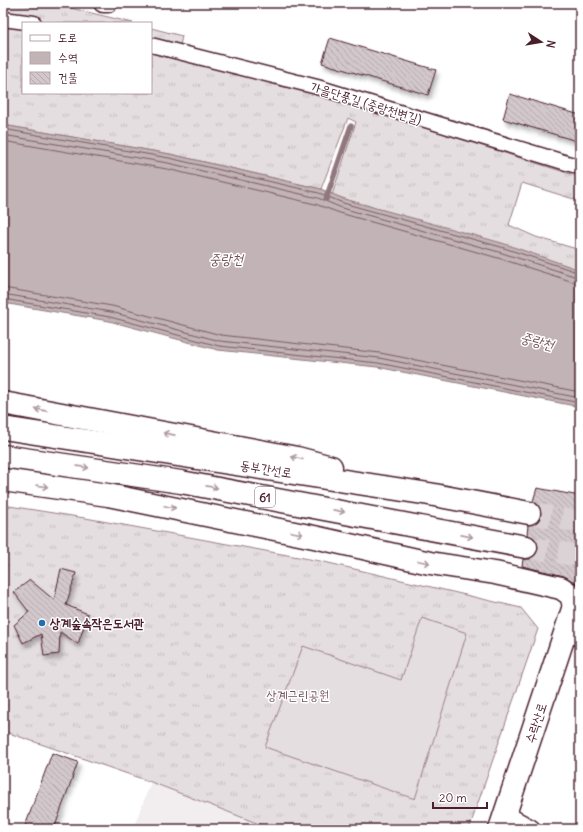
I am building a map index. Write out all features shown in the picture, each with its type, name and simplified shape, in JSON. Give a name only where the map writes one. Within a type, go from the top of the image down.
[{"type":"main road","points":[[3,403],[298,458],[429,494]]},
{"type":"main road","name":"동부간선로","points":[[3,428],[429,494],[530,513]]},
{"type":"main road","name":"61","points":[[3,456],[181,482],[526,547]]},
{"type":"main road","name":"수락산로","points":[[3,480],[108,495],[314,537],[430,563],[503,574],[561,588],[571,595],[574,606],[573,633],[502,822]]},
{"type":"street","points":[[3,19],[26,22]]},
{"type":"street","name":"가을단풍길 (중랑천변길)","points":[[152,44],[317,87],[580,168]]},
{"type":"street","name":"수락산로","points":[[502,822],[530,829]]},
{"type":"shaded area","points":[[151,782],[272,829],[133,829]]},
{"type":"green space","points":[[3,3],[50,3],[129,22],[22,22],[22,94],[152,94],[152,28],[182,36],[178,56],[300,88],[580,177],[580,201],[522,183],[509,225],[536,237],[580,250],[580,270],[332,195],[356,122],[348,118],[321,189],[170,154],[3,125]]},
{"type":"green space","name":"상계근린공원","points":[[3,505],[91,519],[320,561],[521,608],[538,629],[469,829],[272,829],[151,782],[3,731]]},
{"type":"green space","points":[[422,618],[467,633],[415,799],[265,747],[303,646],[401,680]]},
{"type":"water","name":"중랑천","points":[[3,125],[170,154],[321,189],[344,199],[502,243],[580,270],[580,407],[377,367],[218,350],[109,321],[3,303]]},
{"type":"building","points":[[330,38],[436,70],[428,95],[322,63]]},
{"type":"building","points":[[510,94],[580,115],[580,142],[503,119]]},
{"type":"building","points":[[537,488],[580,496],[580,583],[574,582],[564,576],[522,566],[523,559],[530,559],[536,555],[538,549],[538,543],[534,538],[527,535],[528,525],[538,521],[541,516],[541,509],[533,501]]},
{"type":"building","points":[[61,569],[76,573],[66,605],[88,614],[78,644],[60,632],[59,654],[44,656],[41,634],[23,643],[14,625],[29,612],[14,592],[30,580],[54,600]]},
{"type":"building","points":[[52,753],[78,762],[54,829],[24,829]]},
{"type":"waterway","points":[[326,199],[351,126]]},
{"type":"tunnel","points":[[529,513],[580,522]]},
{"type":"tunnel","points":[[526,547],[580,556]]},
{"type":"place","name":"상계숲속작은도서관","points":[[42,623]]}]
